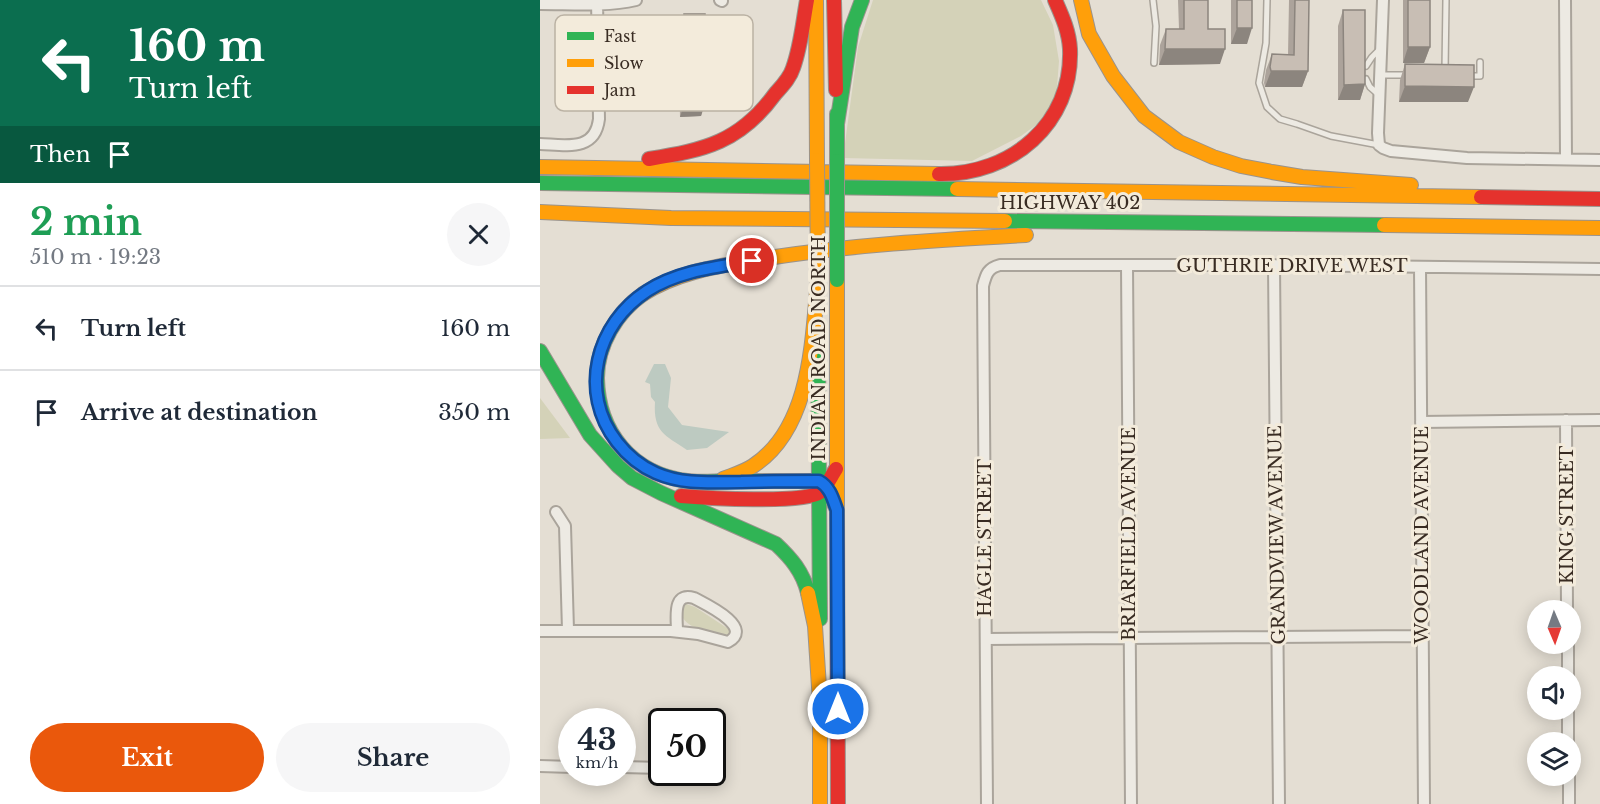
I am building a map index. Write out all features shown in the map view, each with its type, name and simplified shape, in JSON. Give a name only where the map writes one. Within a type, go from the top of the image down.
[{"type":"main road","points":[[540,166],[668,157],[702,150],[733,136],[752,123],[769,105],[792,69],[807,0]]},
{"type":"main road","name":"INDIAN ROAD NORTH","points":[[816,0],[821,487],[820,804]]},
{"type":"main road","name":"INDIAN ROAD NORTH","points":[[834,0],[837,124],[838,804]]},
{"type":"main road","points":[[837,124],[852,27],[862,0]]},
{"type":"main road","points":[[540,166],[944,174],[985,167],[1012,156],[1033,141],[1043,131],[1058,108],[1067,82],[1071,56],[1065,24],[1055,0]]},
{"type":"main road","points":[[1081,0],[1089,34],[1113,76],[1144,116],[1179,142],[1213,157],[1252,168],[1312,177],[1438,187],[1600,192]]},
{"type":"main road","name":"HIGHWAY 402","points":[[540,183],[1600,199]]},
{"type":"main road","points":[[540,203],[869,212],[1158,211],[1600,217]]},
{"type":"main road","name":"HIGHWAY 402","points":[[540,212],[671,218],[859,221],[1158,222],[1600,228]]},
{"type":"main road","points":[[540,224],[1026,235],[1600,237]]},
{"type":"main road","points":[[837,510],[830,492],[821,487],[697,482],[666,477],[645,468],[636,461],[613,437],[600,408],[596,376],[597,364],[603,343],[614,322],[621,312],[646,291],[686,274],[774,257],[882,245],[1026,235]]},
{"type":"main road","points":[[697,482],[725,478],[748,468],[774,447],[791,425],[798,411],[808,370],[818,280]]},
{"type":"main road","points":[[540,351],[590,435],[632,478],[776,544],[790,557],[804,578],[815,624],[820,702]]},
{"type":"main road","points":[[661,493],[720,499],[805,497],[821,487],[836,469]]},
{"type":"street","points":[[540,4],[624,3],[636,0]]},
{"type":"street","points":[[1383,0],[1378,133],[1381,146],[1391,151],[1437,156],[1600,160]]},
{"type":"street","points":[[1565,0],[1566,159]]},
{"type":"street","points":[[540,144],[579,145],[591,139],[597,130],[599,111]]},
{"type":"street","name":"GUTHRIE DRIVE WEST","points":[[986,272],[1000,265],[1274,265],[1600,269]]},
{"type":"street","name":"BRIARFIELD AVENUE","points":[[1127,265],[1131,804]]},
{"type":"street","name":"GRANDVIEW AVENUE","points":[[1274,265],[1279,804]]},
{"type":"street","name":"WOODLAND AVENUE","points":[[1420,267],[1424,804]]},
{"type":"street","name":"HAGLE STREET","points":[[986,272],[983,286],[987,804]]},
{"type":"street","name":"KING STREET","points":[[1566,420],[1568,600]]},
{"type":"street","points":[[1421,422],[1600,420]]},
{"type":"street","points":[[556,512],[566,526],[568,630]]},
{"type":"street","points":[[540,630],[677,631],[728,642],[732,640],[735,630],[734,624],[729,619],[688,596],[682,598],[677,607],[677,631]]},
{"type":"street","points":[[986,639],[1423,636]]},
{"type":"street","points":[[540,766],[558,766]]},
{"type":"street","points":[[1569,786],[1569,804]]},
{"type":"lane","points":[[1153,0],[1156,26],[1154,63]]},
{"type":"lane","points":[[1267,0],[1266,43],[1259,83],[1267,107],[1280,119],[1331,136],[1381,146]]},
{"type":"lane","points":[[1445,76],[1446,0]]},
{"type":"lane","points":[[1366,66],[1381,48]]},
{"type":"lane","points":[[1457,76],[1480,76],[1480,62]]},
{"type":"lane","points":[[1380,75],[1413,75]]},
{"type":"lane","points":[[1366,79],[1370,87],[1380,96]]},
{"type":"shaded area","points":[[873,0],[1041,0],[1053,25],[1059,61],[1056,100],[1036,125],[1021,136],[972,161],[843,158],[858,47]]},
{"type":"shaded area","points":[[654,364],[665,364],[671,378],[668,407],[682,425],[729,432],[707,448],[687,450],[662,432],[656,420],[655,402],[651,397],[650,384],[645,382]]},
{"type":"shaded area","points":[[540,398],[570,438],[540,439]]},
{"type":"shaded area","points":[[686,604],[695,607],[727,628],[730,631],[727,637],[701,630],[687,622],[682,617]]},
{"type":"building","points":[[1184,0],[1208,0],[1208,29],[1225,29],[1225,49],[1165,49],[1166,29],[1184,29]]},
{"type":"building","points":[[1237,0],[1252,0],[1252,28],[1237,28]]},
{"type":"building","points":[[1295,0],[1309,0],[1308,71],[1271,71],[1272,54],[1294,55]]},
{"type":"building","points":[[1408,0],[1430,0],[1430,47],[1408,47]]},
{"type":"building","points":[[1343,10],[1365,10],[1365,84],[1344,85]]},
{"type":"building","points":[[1405,64],[1474,65],[1474,87],[1405,86]]},
{"type":"traffic: fast","points":[[837,124],[852,27],[862,0]]},
{"type":"traffic: fast","points":[[837,114],[837,161]]},
{"type":"traffic: fast","points":[[837,161],[837,280]]},
{"type":"traffic: fast","points":[[540,183],[957,189]]},
{"type":"traffic: fast","points":[[1005,221],[1384,225]]},
{"type":"traffic: fast","points":[[643,294],[625,310],[610,330],[598,366],[599,398],[604,416],[611,432],[622,447],[650,470],[667,477],[687,481],[819,481],[828,489],[837,510]]},
{"type":"traffic: fast","points":[[818,346],[820,619]]},
{"type":"traffic: fast","points":[[540,351],[590,435],[618,466],[632,478],[661,493],[776,544],[796,566],[808,593]]},
{"type":"traffic: slow","points":[[816,0],[817,160]]},
{"type":"traffic: slow","points":[[1081,0],[1089,34],[1113,76],[1144,116],[1179,142],[1213,157],[1241,166],[1272,172],[1302,177],[1411,185]]},
{"type":"traffic: slow","points":[[817,160],[818,280]]},
{"type":"traffic: slow","points":[[540,167],[939,174]]},
{"type":"traffic: slow","points":[[957,189],[1481,197]]},
{"type":"traffic: slow","points":[[540,212],[671,218],[1005,221]]},
{"type":"traffic: slow","points":[[1384,225],[1600,228]]},
{"type":"traffic: slow","points":[[643,294],[685,275],[761,259],[926,241],[1026,235]]},
{"type":"traffic: slow","points":[[723,479],[753,466],[772,450],[787,430],[805,382],[818,280]]},
{"type":"traffic: slow","points":[[837,280],[837,512]]},
{"type":"traffic: slow","points":[[808,593],[815,626],[820,702]]},
{"type":"traffic: slow","points":[[820,691],[820,804]]},
{"type":"traffic: jam","points":[[649,159],[687,152],[720,141],[735,133],[762,110],[792,72],[800,43],[807,0]]},
{"type":"traffic: jam","points":[[834,0],[836,90]]},
{"type":"traffic: jam","points":[[939,174],[965,172],[1013,155],[1033,140],[1049,122],[1061,100],[1068,76],[1070,49],[1067,30],[1055,0]]},
{"type":"traffic: jam","points":[[1481,197],[1600,199]]},
{"type":"traffic: jam","points":[[681,496],[754,499],[811,496],[822,490],[836,469]]},
{"type":"traffic: jam","points":[[837,512],[838,804]]},
{"type":"route","points":[[752,261],[686,274],[658,284],[628,305],[614,322],[603,343],[597,364],[596,389],[603,418],[620,446],[645,468],[666,477],[697,482],[819,481],[824,483],[837,510],[838,709]]}]
